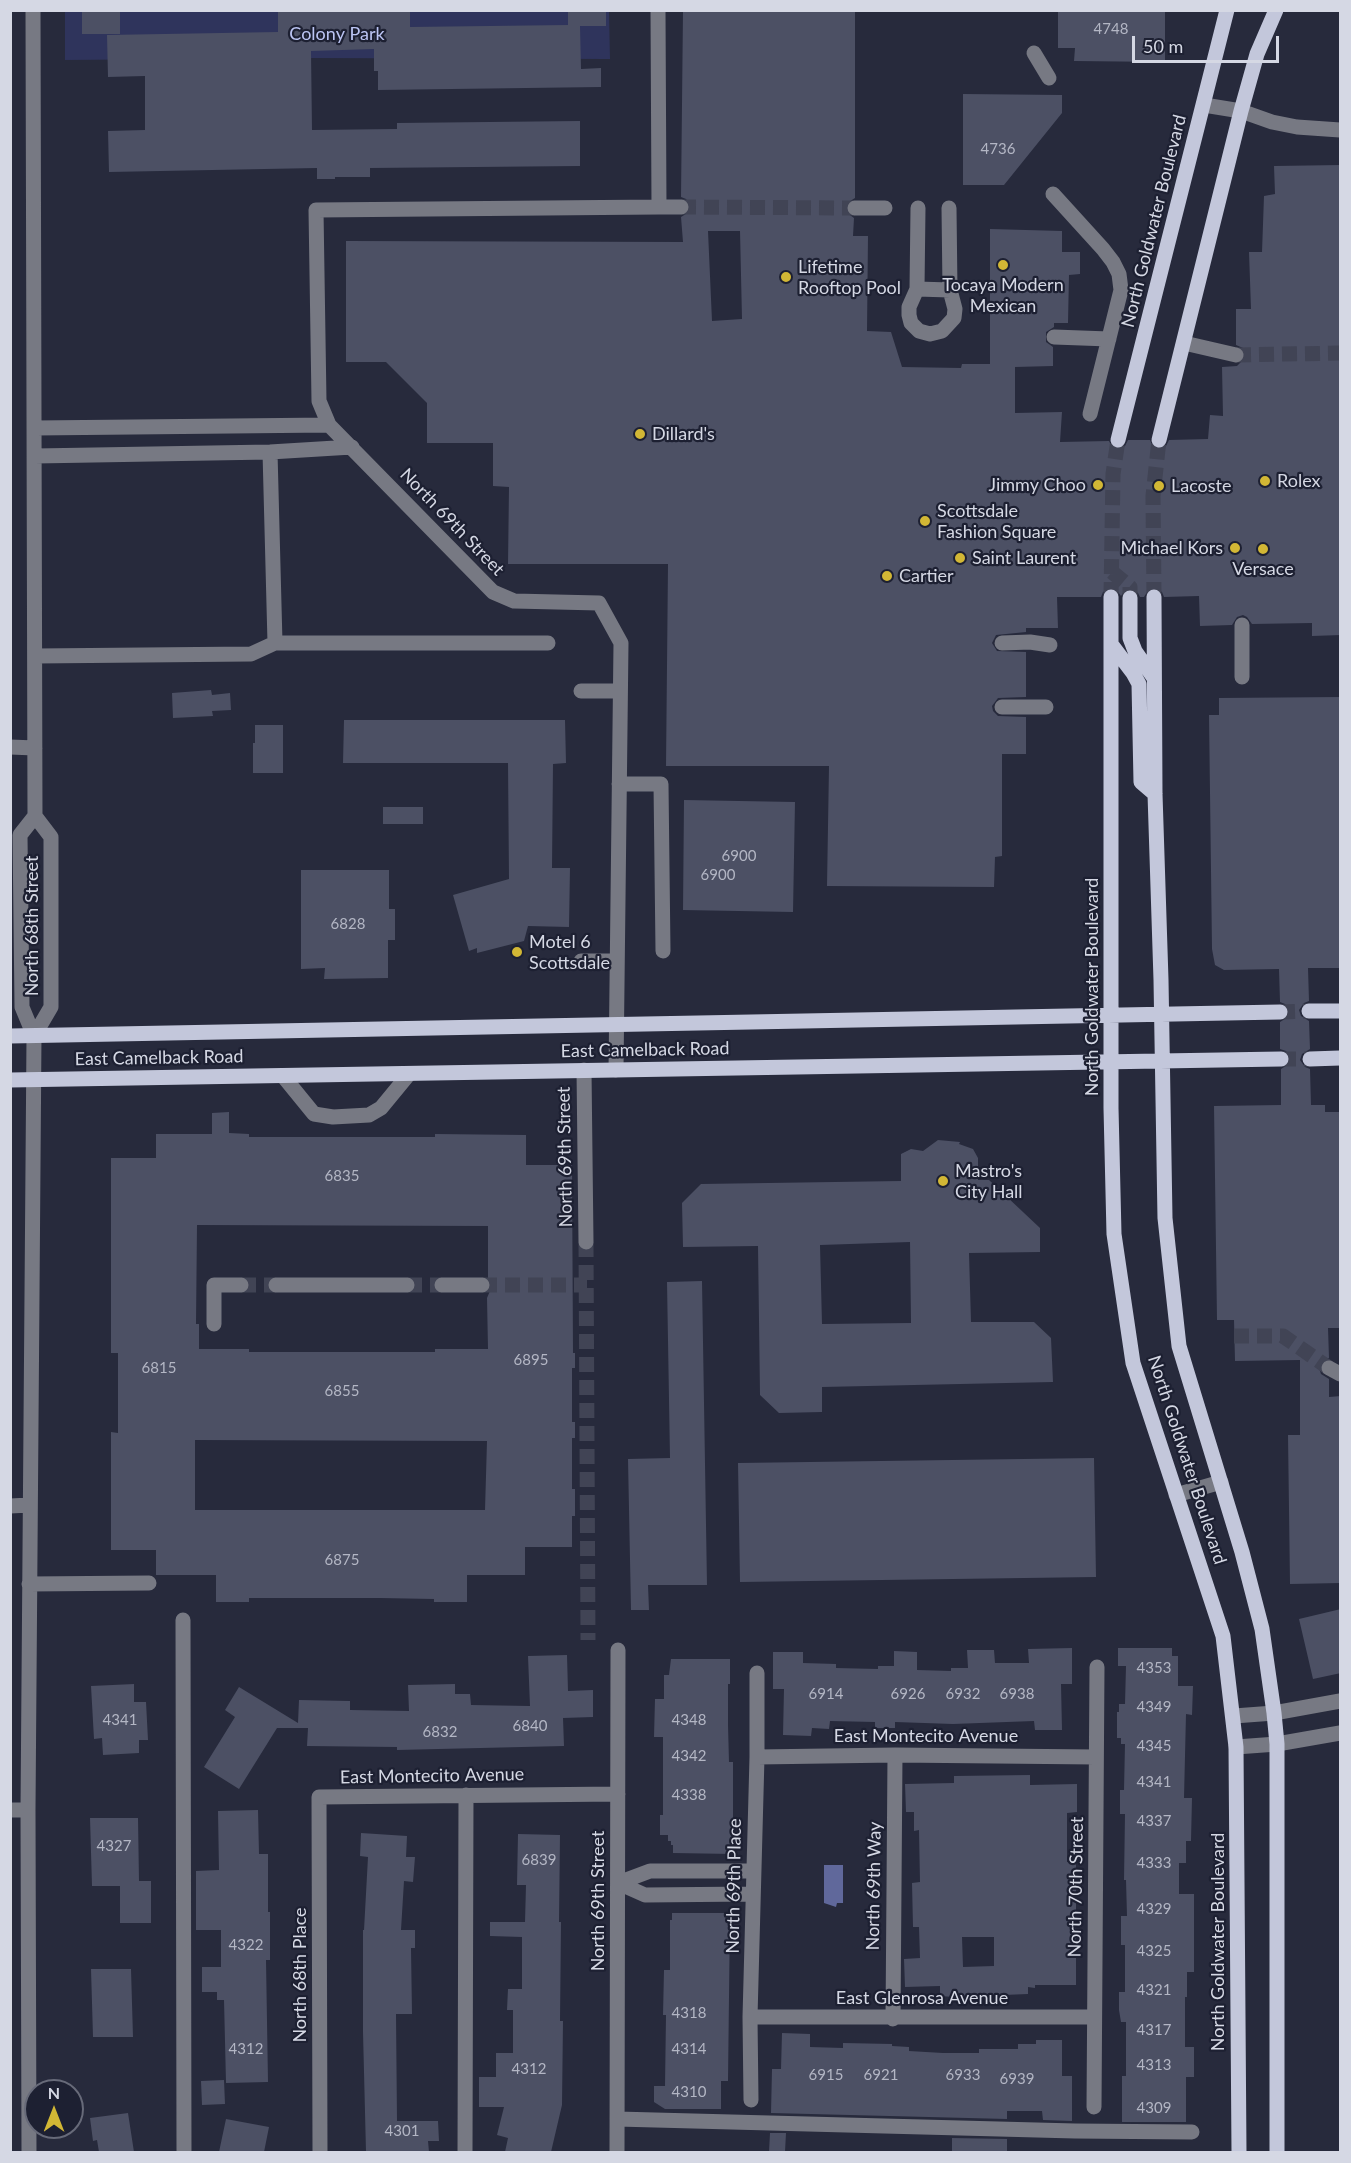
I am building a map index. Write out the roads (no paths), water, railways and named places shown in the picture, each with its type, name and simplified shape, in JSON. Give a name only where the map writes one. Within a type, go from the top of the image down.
[{"type":"main road","name":"North Goldwater Boulevard","points":[[1118,440],[1227,10]]},
{"type":"main road","points":[[1159,440],[1241,111],[1257,54],[1276,10]]},
{"type":"main road","name":"North Goldwater Boulevard","points":[[1111,597],[1113,1215],[1119,1280],[1133,1363],[1223,1636],[1234,1716],[1239,2152]]},
{"type":"main road","name":"North Goldwater Boulevard","points":[[1154,597],[1155,794],[1162,1014],[1165,1218],[1179,1346],[1242,1552],[1262,1629],[1274,1713],[1277,1744],[1277,2152]]},
{"type":"main road","points":[[1130,598],[1130,638],[1135,651],[1154,678]]},
{"type":"main road","points":[[1111,644],[1139,684],[1141,782],[1155,794]]},
{"type":"main road","points":[[1309,1011],[1341,1011]]},
{"type":"main road","name":"East Camelback Road","points":[[10,1036],[1280,1012]]},
{"type":"main road","points":[[1310,1059],[1341,1058]]},
{"type":"main road","name":"East Camelback Road","points":[[10,1080],[1281,1059]]},
{"type":"street","points":[[33,10],[36,816]]},
{"type":"street","points":[[658,10],[659,207],[681,207]]},
{"type":"street","points":[[1034,53],[1049,78]]},
{"type":"street","points":[[1204,105],[1241,111],[1297,128],[1341,130]]},
{"type":"street","points":[[1053,194],[1113,262],[1119,274],[1120,290],[1090,414]]},
{"type":"street","name":"North 69th Street","points":[[616,1070],[621,644],[600,603],[514,601],[493,592],[329,425],[319,401],[316,210],[659,207]]},
{"type":"street","points":[[855,208],[885,208]]},
{"type":"street","points":[[918,208],[917,289],[909,307],[909,315],[911,323],[919,331],[930,334],[942,331],[954,318],[955,309],[950,290],[949,208]]},
{"type":"street","points":[[917,289],[950,290]]},
{"type":"street","points":[[1054,337],[1108,339]]},
{"type":"street","points":[[1184,343],[1236,355]]},
{"type":"street","points":[[35,428],[329,425]]},
{"type":"street","points":[[35,456],[270,452],[352,447]]},
{"type":"street","points":[[270,452],[275,644]]},
{"type":"street","points":[[1242,624],[1242,677]]},
{"type":"street","points":[[1002,643],[1030,642],[1050,645]]},
{"type":"street","points":[[36,656],[251,654],[275,644],[548,643]]},
{"type":"street","points":[[581,691],[620,691]]},
{"type":"street","points":[[1002,707],[1046,707]]},
{"type":"street","points":[[10,747],[36,748]]},
{"type":"street","points":[[619,784],[661,784],[663,951]]},
{"type":"street","name":"North 68th Street","points":[[29,2152],[28,1810],[34,1036],[22,1007],[20,835],[36,816],[51,837],[51,1007],[34,1036]]},
{"type":"street","points":[[581,961],[616,962]]},
{"type":"street","name":"North 69th Street","points":[[584,1070],[586,1242]]},
{"type":"street","points":[[282,1076],[314,1114],[333,1117],[369,1115],[381,1108],[409,1074]]},
{"type":"street","points":[[214,1324],[214,1285],[241,1285]]},
{"type":"street","points":[[276,1285],[407,1285]]},
{"type":"street","points":[[442,1285],[482,1285]]},
{"type":"street","points":[[1176,1495],[1221,1482]]},
{"type":"street","points":[[10,1506],[30,1505]]},
{"type":"street","points":[[30,1584],[149,1583]]},
{"type":"street","points":[[183,1620],[184,2152]]},
{"type":"street","name":"North 69th Street","points":[[617,2152],[618,1650]]},
{"type":"street","name":"North 70th Street","points":[[1094,2107],[1097,1667]]},
{"type":"street","name":"North 69th Place","points":[[751,2100],[750,2017],[757,1673]]},
{"type":"street","points":[[1234,1716],[1274,1713],[1341,1701]]},
{"type":"street","points":[[1236,1747],[1277,1744],[1341,1732]]},
{"type":"street","name":"East Montecito Avenue","points":[[757,1757],[895,1755],[1096,1757]]},
{"type":"street","name":"North 69th Way","points":[[893,2019],[895,1755]]},
{"type":"street","name":"East Montecito Avenue","points":[[319,1797],[618,1794]]},
{"type":"street","points":[[465,2152],[466,1795]]},
{"type":"street","name":"North 68th Place","points":[[319,1797],[320,2152]]},
{"type":"street","points":[[10,1810],[28,1810]]},
{"type":"street","points":[[618,1883],[650,1871],[753,1871]]},
{"type":"street","points":[[618,1883],[645,1895],[753,1894]]},
{"type":"street","name":"East Glenrosa Avenue","points":[[750,2017],[893,2019],[1094,2017]]},
{"type":"street","points":[[617,2119],[1192,2132]]},
{"type":"tunnel","points":[[681,207],[855,208]]},
{"type":"tunnel","points":[[1236,355],[1340,353]]},
{"type":"tunnel","points":[[1111,597],[1113,474],[1118,440]]},
{"type":"tunnel","points":[[1154,597],[1153,496],[1159,440]]},
{"type":"tunnel","points":[[1112,572],[1130,587],[1130,598]]},
{"type":"tunnel","points":[[1280,1012],[1309,1011]]},
{"type":"tunnel","points":[[1281,1059],[1310,1059]]},
{"type":"tunnel","points":[[586,1242],[588,1640]]},
{"type":"tunnel","points":[[241,1285],[276,1285]]},
{"type":"tunnel","points":[[407,1285],[442,1285]]},
{"type":"tunnel","points":[[482,1285],[587,1285]]},
{"type":"tunnel","points":[[1234,1336],[1283,1336],[1329,1368]]},
{"type":"place","name":"Tocaya Modern Mexican","points":[[1003,265]]},
{"type":"place","name":"Lifetime Rooftop Pool","points":[[786,277]]},
{"type":"place","name":"Dillard's","points":[[640,434]]},
{"type":"place","name":"Rolex","points":[[1265,481]]},
{"type":"place","name":"Jimmy Choo","points":[[1098,485]]},
{"type":"place","name":"Lacoste","points":[[1159,486]]},
{"type":"place","name":"Scottsdale Fashion Square","points":[[925,521]]},
{"type":"place","name":"Michael Kors","points":[[1235,548]]},
{"type":"place","name":"Versace","points":[[1263,549]]},
{"type":"place","name":"Saint Laurent","points":[[960,558]]},
{"type":"place","name":"Cartier","points":[[887,576]]},
{"type":"place","name":"Motel 6 Scottsdale","points":[[517,952]]},
{"type":"place","name":"Mastro's City Hall","points":[[943,1181]]},
{"type":"park label","name":"Colony Park","points":[[337,34]]}]
